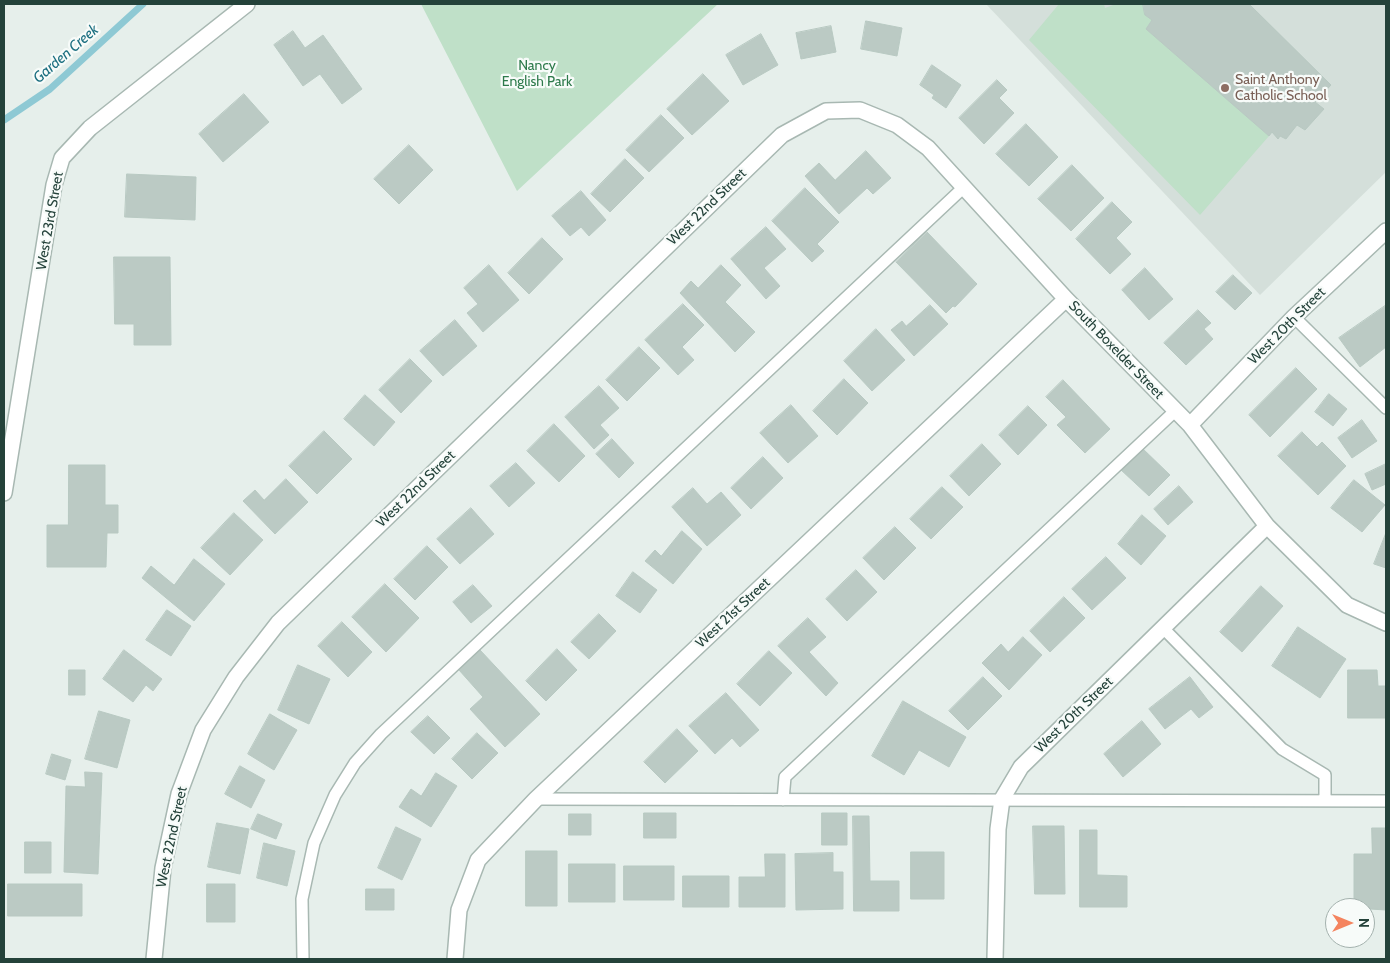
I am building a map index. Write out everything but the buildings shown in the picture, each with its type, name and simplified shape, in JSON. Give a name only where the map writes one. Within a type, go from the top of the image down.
[{"type":"street","name":"West 23rd Street","points":[[4,493],[54,185],[62,158],[90,128],[246,4]]},
{"type":"street","name":"South Boxelder Street","points":[[826,111],[860,110],[897,125],[928,148],[1066,299],[1190,425],[1267,526],[1347,605],[1386,623]]},
{"type":"street","name":"West 22nd Street","points":[[154,959],[163,868],[179,794],[203,730],[236,677],[278,623],[782,134],[826,111]]},
{"type":"street","name":"West 20th Street","points":[[1190,425],[1294,317],[1386,231]]},
{"type":"street","name":"West 21st Street","points":[[455,959],[459,910],[478,860],[536,799],[1066,299]]},
{"type":"street","name":"West 20th Street","points":[[995,959],[998,829],[1002,799],[1021,767],[1267,526]]},
{"type":"lane","points":[[303,959],[302,899],[314,843],[335,795],[355,763],[381,734],[963,188]]},
{"type":"lane","points":[[1294,317],[1386,408]]},
{"type":"lane","points":[[783,800],[785,776],[1175,411]]},
{"type":"lane","points":[[1163,628],[1282,749],[1325,775],[1325,800]]},
{"type":"lane","points":[[536,799],[1386,801]]},
{"type":"shaded area","name":"Saint Anthony Catholic School","points":[[986,4],[1386,4],[1386,172],[1260,295]]},
{"type":"green space","name":"Nancy English Park","points":[[421,4],[718,4],[517,191]]},
{"type":"green space","points":[[1059,4],[1104,4],[1105,8],[1116,4],[1143,4],[1145,15],[1152,20],[1146,29],[1269,136],[1200,215],[1029,40]]},
{"type":"waterway","name":"Garden Creek","points":[[4,120],[50,89],[143,4]]},
{"type":"place","name":"Saint Anthony Catholic School","points":[[1225,88]]}]
